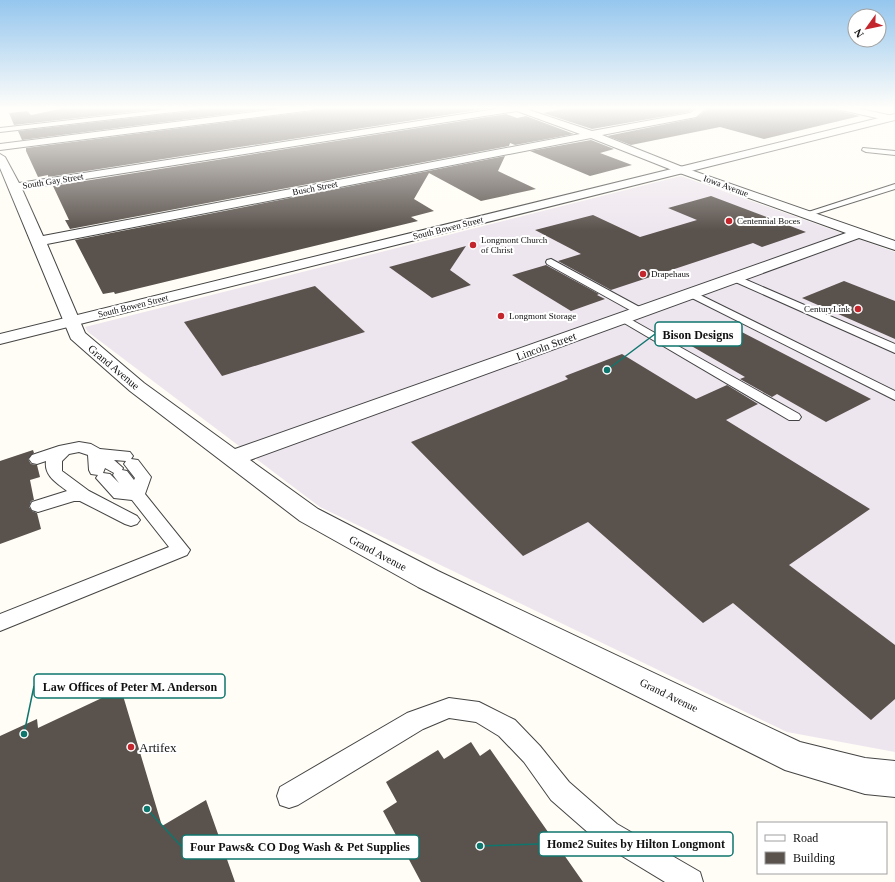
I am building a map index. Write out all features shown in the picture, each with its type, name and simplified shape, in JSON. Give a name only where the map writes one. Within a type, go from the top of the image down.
[{"type":"street","name":"South Gay Street","points":[[15,187],[260,148]]},
{"type":"street","name":"Busch Street","points":[[38,242],[525,148]]},
{"type":"street","name":"Iowa Avenue","points":[[626,148],[681,170],[895,246]]},
{"type":"street","name":"South Bowen Street","points":[[0,339],[768,148]]},
{"type":"street","name":"Grand Avenue","points":[[0,157],[15,187],[60,290],[77,335],[131,382],[309,516],[428,579],[797,758],[865,776],[895,779]]},
{"type":"street","name":"Lincoln Street","points":[[232,458],[859,233]]},
{"type":"lane","points":[[866,150],[895,152]]},
{"type":"lane","points":[[806,214],[895,186]]},
{"type":"lane","points":[[551,262],[641,312]]},
{"type":"lane","points":[[735,278],[895,349]]},
{"type":"lane","points":[[690,294],[895,396]]},
{"type":"lane","points":[[623,318],[794,417]]},
{"type":"lane","points":[[0,623],[181,550],[116,468],[96,452],[88,448],[79,447],[37,459]]},
{"type":"lane","points":[[62,452],[54,459],[53,468],[56,474],[83,495],[131,520]]},
{"type":"lane","points":[[96,452],[116,468]]},
{"type":"lane","points":[[38,506],[73,495],[83,495]]},
{"type":"lane","points":[[289,796],[415,721],[449,708],[479,712],[507,728],[532,754],[560,791],[608,833],[690,882]]},
{"type":"shaded area","points":[[681,176],[895,252],[895,752],[787,732],[320,507],[88,332],[85,327]]},
{"type":"building","points":[[26,148],[233,148],[48,177],[48,175],[38,177]]},
{"type":"building","points":[[291,148],[498,148],[70,229],[65,220],[69,220],[53,186]]},
{"type":"building","points":[[546,148],[612,148],[614,149],[600,153],[632,165],[590,176],[530,151]]},
{"type":"building","points":[[505,156],[498,171],[536,189],[481,201],[429,173],[414,199],[434,211],[411,217],[418,221],[115,294],[114,292],[103,294],[75,240]]},
{"type":"building","points":[[711,196],[806,232],[762,247],[753,243],[611,290],[558,261],[581,254],[535,230],[593,215],[640,237],[697,220],[668,208]]},
{"type":"building","points":[[466,246],[450,270],[471,285],[432,298],[389,267]]},
{"type":"building","points":[[546,265],[599,294],[597,295],[605,299],[571,311],[512,275]]},
{"type":"building","name":"CenturyLink","points":[[844,281],[895,301],[895,339],[802,298]]},
{"type":"building","points":[[315,286],[365,332],[222,376],[184,322]]},
{"type":"building","points":[[732,327],[871,399],[826,422],[777,394],[772,397],[740,379],[745,377],[688,344]]},
{"type":"building","points":[[622,354],[696,399],[727,385],[758,404],[726,420],[870,509],[789,565],[895,645],[895,699],[871,720],[733,603],[703,623],[588,522],[523,556],[411,442],[568,379],[565,376]]},
{"type":"building","points":[[33,450],[34,453],[28,459],[31,464],[37,465],[40,477],[30,480],[34,500],[31,501],[29,507],[32,511],[37,513],[41,529],[0,544],[0,461]]},
{"type":"building","points":[[121,689],[162,826],[206,800],[235,882],[0,882],[0,736],[37,719],[38,728]]},
{"type":"building","points":[[471,742],[480,756],[490,749],[583,882],[421,882],[383,811],[397,802],[386,782],[438,750],[444,759]]},
{"type":"place","name":"Centennial Boces","points":[[729,221]]},
{"type":"place","name":"Longmont Church of Christ","points":[[473,245]]},
{"type":"place","name":"Drapehaus","points":[[643,274]]},
{"type":"place","name":"CenturyLink","points":[[858,309]]},
{"type":"place","name":"Longmont Storage","points":[[501,316]]},
{"type":"place","name":"Bison Designs","points":[[607,370]]},
{"type":"place","name":"Law Offices of Peter M. Anderson","points":[[24,734]]},
{"type":"place","name":"Artifex","points":[[131,747]]},
{"type":"place","name":"Four Paws& CO Dog Wash & Pet Supplies","points":[[147,809]]},
{"type":"place","name":"Home2 Suites by Hilton Longmont","points":[[480,846]]}]
